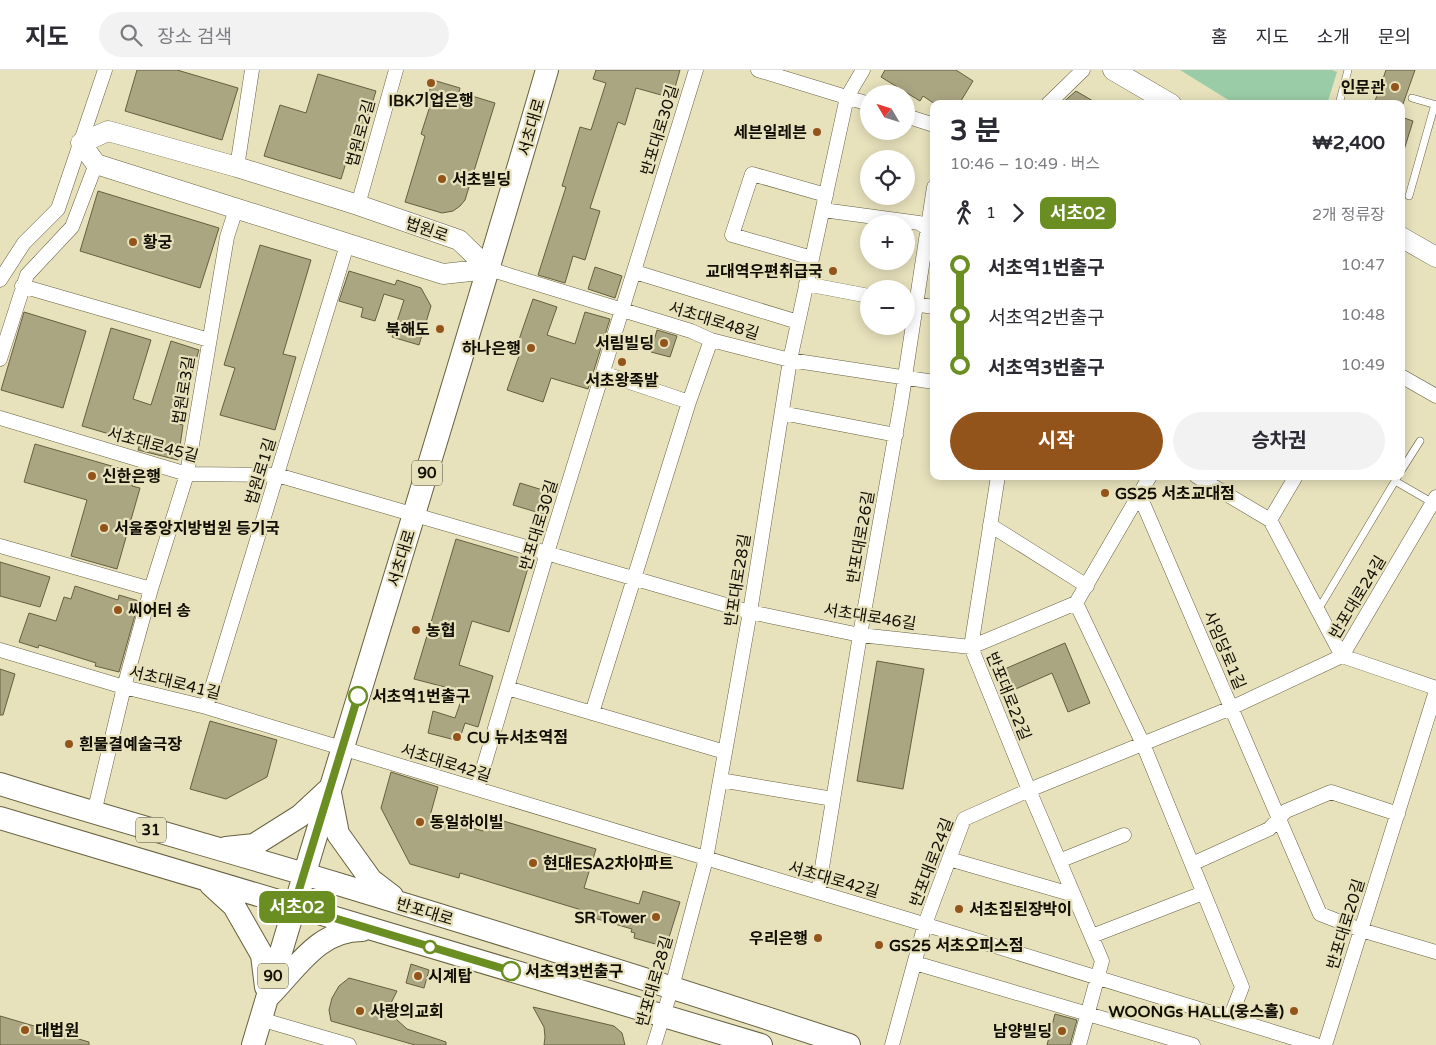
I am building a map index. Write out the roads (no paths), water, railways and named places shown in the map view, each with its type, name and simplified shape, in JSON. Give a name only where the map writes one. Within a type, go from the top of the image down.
[{"type":"main road","name":"서초대로","points":[[253,1045],[548,70]]},
{"type":"main road","name":"반포대로","points":[[0,784],[304,874],[672,987],[849,1045]]},
{"type":"main road","points":[[216,849],[254,845],[300,816],[329,789]]},
{"type":"main road","points":[[329,789],[338,834],[371,880],[404,905]]},
{"type":"main road","name":"반포대로","points":[[0,818],[761,1045]]},
{"type":"main road","points":[[206,880],[234,906],[262,955],[264,1009]]},
{"type":"main road","points":[[264,1009],[286,978],[306,955],[334,935],[350,930],[372,930]]},
{"type":"street","points":[[0,268],[58,209],[105,70]]},
{"type":"street","points":[[237,167],[252,70]]},
{"type":"street","name":"법원로2길","points":[[358,205],[396,70]]},
{"type":"street","name":"반포대로30길","points":[[477,789],[547,553],[696,70]]},
{"type":"street","points":[[758,70],[860,101]]},
{"type":"street","name":"반포대로28길","points":[[654,1045],[672,987],[706,859],[750,612],[790,360],[847,97],[864,70]]},
{"type":"street","points":[[1052,100],[1083,70]]},
{"type":"street","points":[[1113,70],[1164,100]]},
{"type":"street","points":[[915,119],[930,125]]},
{"type":"street","name":"법원로","points":[[81,143],[108,131],[237,167],[358,205],[459,240],[489,269]]},
{"type":"street","points":[[81,143],[96,164],[347,245],[444,274],[489,269]]},
{"type":"street","points":[[0,359],[27,274],[72,227],[96,164]]},
{"type":"street","points":[[812,258],[732,235],[752,174],[826,195]]},
{"type":"street","name":"법원로3길","points":[[94,813],[124,687],[151,589],[187,474],[227,237],[236,209]]},
{"type":"street","points":[[823,210],[918,223],[930,230]]},
{"type":"street","name":"반포대로26길","points":[[915,295],[928,266],[930,230]]},
{"type":"street","points":[[1405,239],[1436,257]]},
{"type":"street","points":[[0,280],[24,243]]},
{"type":"street","name":"법원로1길","points":[[206,708],[347,245]]},
{"type":"street","name":"서초대로48길","points":[[489,269],[691,330],[711,340],[790,360],[930,381]]},
{"type":"street","points":[[634,272],[798,322]]},
{"type":"street","points":[[806,284],[860,294]]},
{"type":"street","name":"법원로3길","points":[[22,286],[209,340]]},
{"type":"street","points":[[915,305],[930,306]]},
{"type":"street","name":"반포대로26길","points":[[818,892],[860,635],[896,435],[908,335]]},
{"type":"street","points":[[592,713],[689,402],[711,340]]},
{"type":"street","points":[[603,373],[689,402]]},
{"type":"street","points":[[1405,378],[1436,396]]},
{"type":"street","points":[[782,413],[896,435]]},
{"type":"street","name":"서초대로45길","points":[[0,418],[187,474],[277,475],[415,514]]},
{"type":"street","name":"반포대로22길","points":[[997,480],[971,647],[1029,790],[1102,961],[1079,1045]]},
{"type":"street","points":[[1148,480],[1076,603],[1143,744],[1242,987],[1230,1018]]},
{"type":"street","points":[[1203,480],[1270,520],[1342,656],[1436,690]]},
{"type":"street","points":[[1270,520],[1294,480]]},
{"type":"street","name":"사임당로1길","points":[[1140,494],[1320,914],[1361,930],[1436,952]]},
{"type":"street","name":"반포대로24길","points":[[892,1045],[925,924],[964,819],[1029,790],[1231,708],[1342,656],[1434,500]]},
{"type":"street","name":"서초대로46길","points":[[415,514],[750,612],[860,635],[971,647],[1076,603]]},
{"type":"street","points":[[990,525],[1086,586]]},
{"type":"street","points":[[0,546],[151,589]]},
{"type":"street","name":"서초대로41길","points":[[0,650],[124,687],[206,708],[341,749]]},
{"type":"street","points":[[507,688],[725,752]]},
{"type":"street","name":"반포대로20길","points":[[1325,1045],[1436,690]]},
{"type":"street","name":"서초대로42길","points":[[341,749],[1098,976],[1316,1045]]},
{"type":"street","points":[[720,780],[833,799]]},
{"type":"street","points":[[1192,864],[1269,829],[1286,811],[1331,792],[1398,814]]},
{"type":"street","points":[[1060,861],[1124,835]]},
{"type":"street","points":[[949,859],[1074,895]]},
{"type":"street","points":[[1092,936],[1203,892]]},
{"type":"street","points":[[915,963],[1193,1045]]},
{"type":"street","points":[[264,1009],[349,1045]]},
{"type":"lane","points":[[1340,100],[1348,70]]},
{"type":"lane","points":[[1409,196],[1435,104],[1412,98]]},
{"type":"lane","points":[[1405,465],[1420,441]]},
{"type":"lane","points":[[1318,610],[1396,480]]},
{"type":"lane","points":[[1399,480],[1434,500]]},
{"type":"place","name":"IBK기업은행","points":[[431,83]]},
{"type":"place","name":"인문관","points":[[1395,87]]},
{"type":"place","name":"세븐일레븐","points":[[817,132]]},
{"type":"place","name":"서초빌딩","points":[[442,179]]},
{"type":"place","name":"황궁","points":[[133,242]]},
{"type":"place","name":"교대역우편취급국","points":[[833,271]]},
{"type":"place","name":"북해도","points":[[440,329]]},
{"type":"place","name":"서림빌딩","points":[[664,343]]},
{"type":"place","name":"하나은행","points":[[531,348]]},
{"type":"place","name":"서초왕족발","points":[[622,362]]},
{"type":"place","name":"신한은행","points":[[92,476]]},
{"type":"place","name":"GS25 서초교대점","points":[[1105,493]]},
{"type":"place","name":"서울중앙지방법원 등기국","points":[[104,528]]},
{"type":"place","name":"씨어터 송","points":[[118,610]]},
{"type":"place","name":"농협","points":[[416,630]]},
{"type":"place","name":"서초역1번출구","points":[[358,696]]},
{"type":"place","name":"CU 뉴서초역점","points":[[457,737]]},
{"type":"place","name":"흰물결예술극장","points":[[69,744]]},
{"type":"place","name":"동일하이빌","points":[[420,822]]},
{"type":"place","name":"현대ESA2차아파트","points":[[533,863]]},
{"type":"place","name":"서초집된장박이","points":[[959,909]]},
{"type":"place","name":"SR Tower","points":[[656,917]]},
{"type":"place","name":"우리은행","points":[[818,938]]},
{"type":"place","name":"GS25 서초오피스점","points":[[879,945]]},
{"type":"place","name":"서초역3번출구","points":[[511,971]]},
{"type":"place","name":"시계탑","points":[[418,976]]},
{"type":"place","name":"사랑의교회","points":[[360,1011]]},
{"type":"place","name":"WOONGs HALL(웅스홀)","points":[[1294,1011]]},
{"type":"place","name":"대법원","points":[[25,1030]]},
{"type":"place","name":"남양빌딩","points":[[1062,1031]]}]
